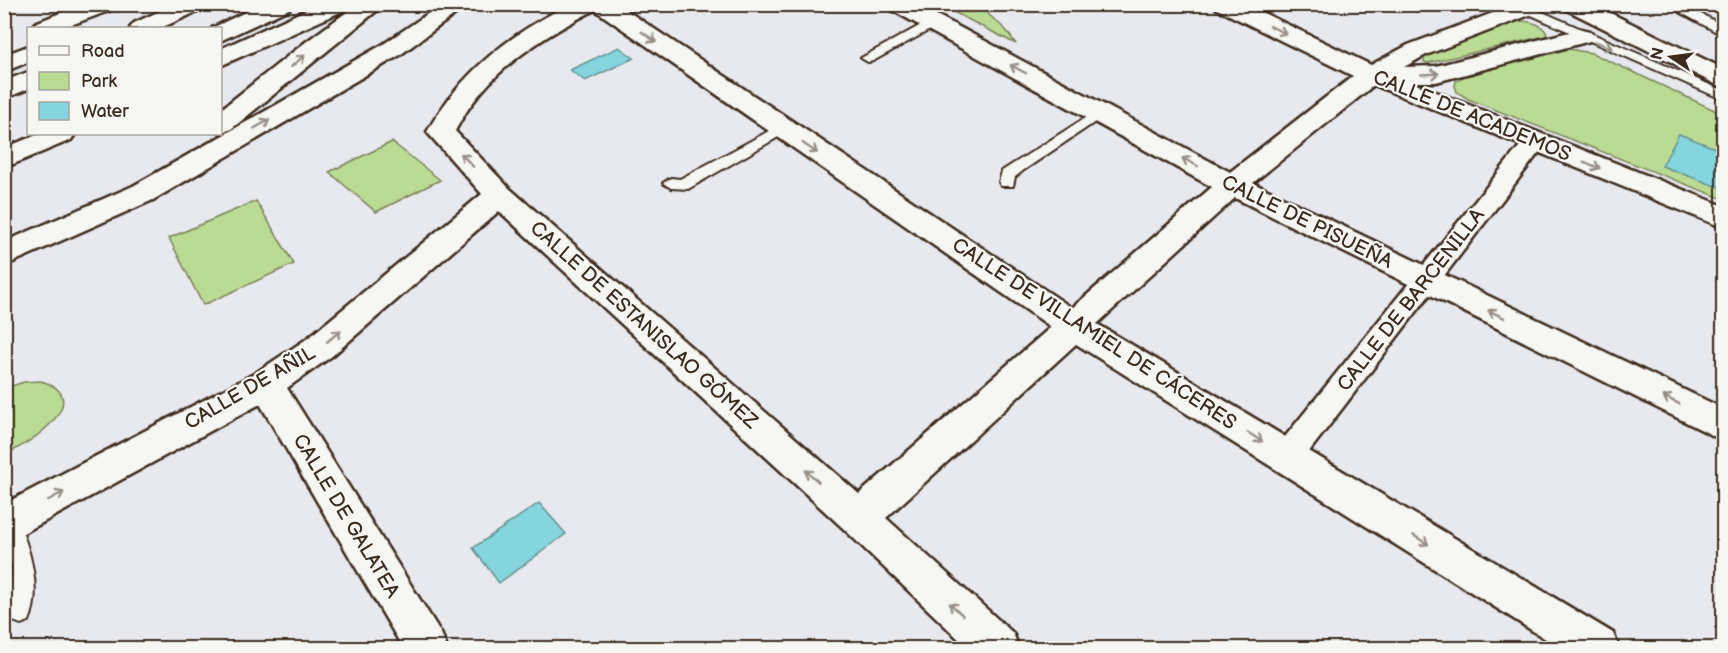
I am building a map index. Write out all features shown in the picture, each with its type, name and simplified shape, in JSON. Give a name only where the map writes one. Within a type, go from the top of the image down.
[{"type":"main road","points":[[46,27],[106,4]]},
{"type":"main road","points":[[82,27],[129,4]]},
{"type":"main road","points":[[144,27],[195,4]]},
{"type":"main road","points":[[222,33],[281,4]]},
{"type":"main road","points":[[222,58],[339,4]]},
{"type":"main road","points":[[222,122],[316,46],[374,4]]},
{"type":"main road","points":[[4,254],[143,193],[391,50],[458,4]]},
{"type":"main road","name":"CALLE DE ESTANISLAO GÓMEZ","points":[[589,4],[557,20],[507,54],[474,83],[450,111],[441,132],[499,195],[859,518],[998,648]]},
{"type":"main road","name":"CALLE DE VILLAMIEL DE CÁCERES","points":[[601,4],[1075,327],[1598,648]]},
{"type":"main road","name":"CALLE DE PISUEÑA","points":[[898,4],[1232,185],[1724,426]]},
{"type":"main road","name":"CALLE DE ACADEMOS","points":[[1225,4],[1371,75],[1724,218]]},
{"type":"main road","points":[[1573,4],[1724,79]]},
{"type":"main road","points":[[1612,4],[1724,57]]},
{"type":"main road","points":[[859,518],[1232,185],[1371,75],[1417,50],[1517,7]]},
{"type":"main road","points":[[4,43],[27,34]]},
{"type":"main road","points":[[1371,75],[1436,74],[1581,36]]},
{"type":"main road","points":[[4,65],[27,54]]},
{"type":"main road","points":[[4,91],[27,80]]},
{"type":"main road","points":[[4,139],[27,128]]},
{"type":"main road","points":[[4,159],[59,135]]},
{"type":"main road","points":[[4,254],[133,182],[204,135]]},
{"type":"main road","name":"CALLE DE AÑIL","points":[[6,523],[266,384],[320,347],[499,195]]},
{"type":"main road","name":"CALLE DE GALATEA","points":[[266,384],[426,648]]},
{"type":"street","name":"CALLE DE BARCENILLA","points":[[1287,457],[1535,142]]},
{"type":"lane","points":[[1673,5],[1724,32]]},
{"type":"lane","points":[[1517,7],[1724,96]]},
{"type":"lane","points":[[868,58],[933,23]]},
{"type":"lane","points":[[1007,182],[1007,175],[1098,113]]},
{"type":"lane","points":[[671,183],[682,185],[782,129]]},
{"type":"lane","points":[[6,523],[23,565],[21,614]]},
{"type":"green space","points":[[940,5],[978,5],[1006,30],[1016,44]]},
{"type":"green space","points":[[1519,21],[1535,23],[1547,34],[1428,63],[1424,62],[1424,58],[1430,54]]},
{"type":"green space","points":[[1568,49],[1592,53],[1723,114],[1723,199],[1468,99],[1457,92],[1456,81],[1463,77]]},
{"type":"green space","points":[[392,142],[440,180],[376,212],[329,172]]},
{"type":"green space","points":[[256,201],[294,264],[203,305],[169,238]]},
{"type":"green space","points":[[41,381],[57,389],[63,398],[61,409],[42,431],[5,454],[5,388],[24,382]]},
{"type":"water","points":[[619,47],[634,58],[585,81],[570,70]]},
{"type":"water","points":[[1679,134],[1723,151],[1723,189],[1662,166]]},
{"type":"water","points":[[539,503],[566,534],[499,583],[473,548]]}]
